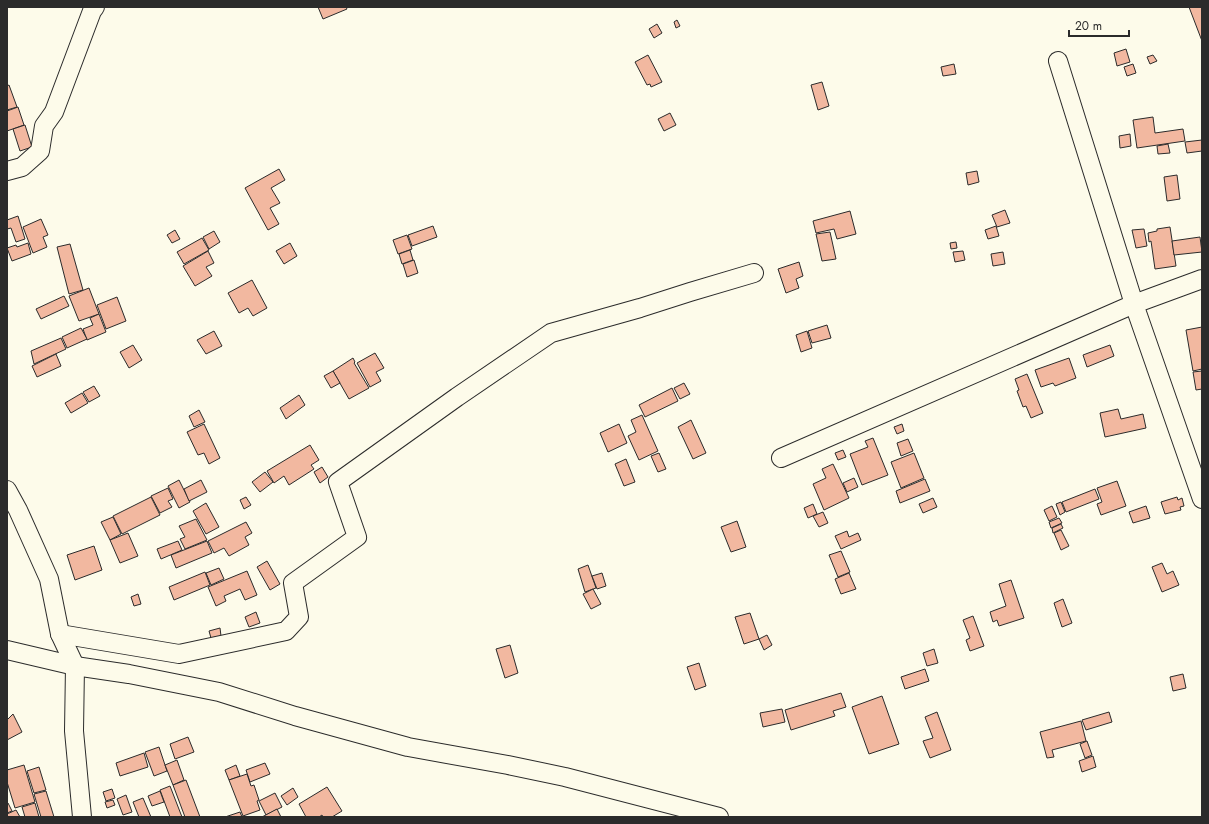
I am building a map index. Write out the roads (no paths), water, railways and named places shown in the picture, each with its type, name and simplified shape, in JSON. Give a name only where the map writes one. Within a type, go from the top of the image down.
[{"type":"street","points":[[7,171],[22,167],[40,151],[44,126],[54,112],[92,11],[95,7]]},
{"type":"street","points":[[1058,61],[1134,304],[1202,499]]},
{"type":"street","points":[[60,634],[179,654],[286,631],[298,617],[293,583],[357,537],[338,482],[457,397],[551,334],[754,273]]},
{"type":"street","points":[[781,458],[1134,304],[1202,279]]},
{"type":"street","points":[[7,490],[18,510],[49,579],[60,634],[75,666],[74,732],[82,817]]},
{"type":"street","points":[[7,650],[75,666],[136,675],[219,692],[295,716],[408,747],[508,765],[558,776],[719,817]]}]
